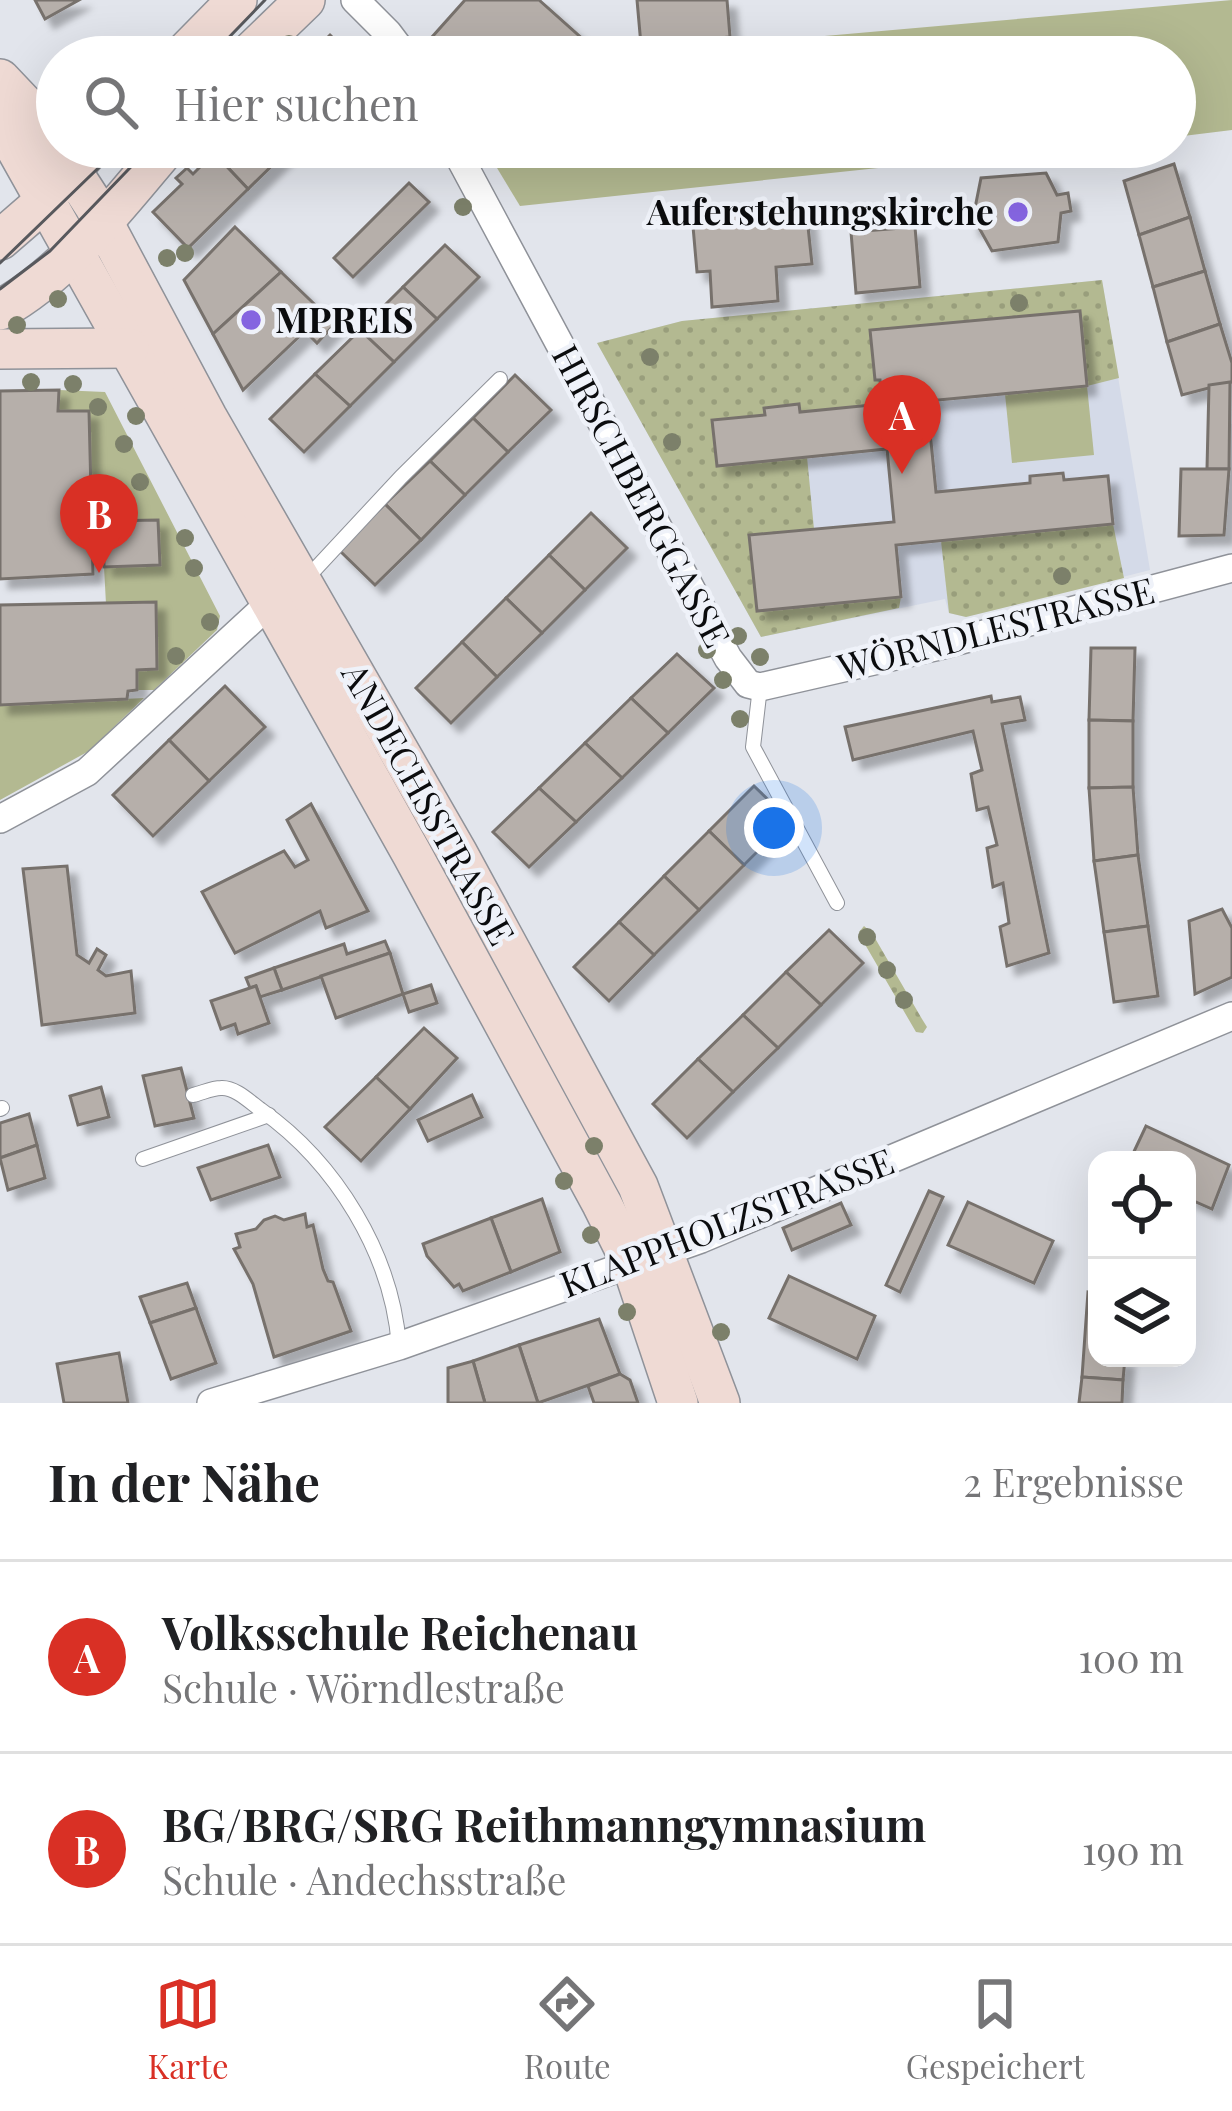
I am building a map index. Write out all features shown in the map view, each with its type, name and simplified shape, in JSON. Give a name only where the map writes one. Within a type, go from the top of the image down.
[{"type":"street","points":[[202,36],[237,0]]},
{"type":"street","points":[[355,0],[391,36]]},
{"type":"street","points":[[267,36],[297,5]]},
{"type":"street","name":"ANDECHSSTRASSE","points":[[0,79],[36,117]]},
{"type":"street","name":"ANDECHSSTRASSE","points":[[0,120],[129,348],[192,426]]},
{"type":"street","points":[[0,240],[44,202],[73,168]]},
{"type":"street","name":"ANDECHSSTRASSE","points":[[85,168],[102,221],[192,426],[286,593],[412,854],[648,1257],[720,1403]]},
{"type":"street","points":[[0,310],[37,286],[74,252],[149,168]]},
{"type":"street","name":"HIRSCHBERGGASSE","points":[[465,168],[728,658],[748,684],[760,687]]},
{"type":"street","points":[[0,349],[129,348]]},
{"type":"street","name":"WÖRNDLESTRASSE","points":[[760,687],[1232,568]]},
{"type":"street","points":[[0,819],[87,772],[286,593]]},
{"type":"street","name":"KLAPPHOLZSTRASSE","points":[[211,1403],[399,1346],[648,1257],[1232,1016]]},
{"type":"street","name":"ANDECHSSTRASSE","points":[[648,1257],[678,1403]]},
{"type":"lane","points":[[286,593],[500,379]]},
{"type":"lane","points":[[760,687],[753,747],[837,903]]},
{"type":"lane","points":[[194,1095],[225,1088],[269,1115],[315,1159],[364,1230],[394,1308],[399,1346]]},
{"type":"lane","points":[[143,1159],[269,1115]]},
{"type":"shaded area","points":[[1102,280],[1150,570],[966,617],[949,613],[945,599],[761,637],[597,343],[682,321]]},
{"type":"green space","points":[[1232,0],[1232,130],[1196,134],[1196,36],[824,36]]},
{"type":"green space","points":[[497,168],[879,168],[520,206]]},
{"type":"green space","points":[[1102,280],[1119,378],[1087,386],[1079,311],[871,330],[882,404],[800,412],[799,404],[765,407],[765,415],[717,465],[807,457],[814,529],[750,535],[755,592],[840,585],[842,603],[901,597],[899,608],[761,637],[597,343],[682,321]]},
{"type":"green space","points":[[1087,386],[1094,455],[1012,463],[1005,394]]},
{"type":"green space","points":[[59,390],[105,392],[220,616],[217,630],[154,690],[137,690],[137,670],[157,669],[155,603],[106,604],[104,567],[160,565],[158,521],[91,522],[58,411]]},
{"type":"green space","points":[[1113,524],[1124,578],[966,617],[949,613],[941,541]]},
{"type":"green space","points":[[144,698],[89,751],[0,800],[0,705]]},
{"type":"green space","points":[[864,926],[927,1027],[923,1033],[916,1032],[863,941],[859,932]]},
{"type":"building","points":[[35,0],[79,0],[45,19]]},
{"type":"building","points":[[465,0],[539,0],[579,36],[433,36]]},
{"type":"building","points":[[637,0],[727,0],[730,36],[640,36]]},
{"type":"building","points":[[187,168],[193,174],[199,168],[228,168],[248,189],[188,248],[153,212],[182,184],[176,178]]},
{"type":"building","points":[[228,168],[270,168],[248,189]]},
{"type":"building","points":[[1175,168],[1190,217],[1139,235],[1124,181]]},
{"type":"building","name":"Auferstehungskirche","points":[[1046,173],[1057,195],[1068,193],[1071,211],[1061,213],[1058,242],[992,251],[978,226],[971,227],[970,209],[975,208],[981,178]]},
{"type":"building","points":[[409,183],[429,202],[353,277],[334,258]]},
{"type":"building","points":[[806,208],[812,264],[776,267],[778,301],[712,307],[710,271],[697,272],[692,215]]},
{"type":"building","points":[[1190,217],[1205,271],[1153,287],[1139,235]]},
{"type":"building","points":[[235,227],[281,272],[213,334],[184,280]]},
{"type":"building","points":[[915,227],[920,287],[856,293],[851,232]]},
{"type":"building","points":[[445,245],[479,277],[437,319],[403,287]]},
{"type":"building","points":[[1205,271],[1220,324],[1167,342],[1153,287]]},
{"type":"building","points":[[281,272],[335,324],[317,343],[305,331],[243,390],[213,334]]},
{"type":"building","points":[[403,287],[437,319],[394,362],[360,330]]},
{"type":"building","points":[[1080,311],[1087,386],[927,401],[936,492],[1030,483],[1030,476],[1063,473],[1064,480],[1108,476],[1113,524],[896,545],[901,597],[757,611],[749,535],[894,522],[887,449],[717,466],[712,420],[765,415],[764,408],[799,404],[800,412],[882,404],[870,330]]},
{"type":"building","points":[[1220,324],[1232,363],[1232,382],[1182,395],[1167,342]]},
{"type":"building","points":[[360,330],[394,362],[350,406],[315,374]]},
{"type":"building","points":[[315,374],[350,406],[304,452],[270,419]]},
{"type":"building","points":[[515,375],[551,410],[508,452],[473,418]]},
{"type":"building","points":[[1230,382],[1229,469],[1207,469],[1209,385]]},
{"type":"building","points":[[59,390],[58,411],[89,411],[93,574],[0,579],[0,391]]},
{"type":"building","points":[[473,418],[508,452],[465,495],[430,461]]},
{"type":"building","points":[[430,461],[465,495],[421,540],[385,504]]},
{"type":"building","points":[[1181,469],[1229,469],[1224,535],[1179,536]]},
{"type":"building","points":[[385,504],[421,540],[375,585],[339,550]]},
{"type":"building","points":[[591,513],[627,548],[585,590],[549,555]]},
{"type":"building","points":[[158,520],[160,565],[104,567],[103,521]]},
{"type":"building","points":[[549,555],[585,590],[542,633],[506,598]]},
{"type":"building","points":[[506,598],[542,633],[497,677],[462,642]]},
{"type":"building","points":[[156,602],[157,669],[137,670],[137,690],[128,691],[127,699],[0,705],[0,605]]},
{"type":"building","points":[[462,642],[497,677],[451,723],[416,688]]},
{"type":"building","points":[[1091,648],[1135,648],[1133,721],[1089,720]]},
{"type":"building","points":[[677,654],[714,688],[668,733],[631,698]]},
{"type":"building","points":[[225,686],[265,727],[209,781],[169,740]]},
{"type":"building","points":[[991,696],[992,702],[1020,697],[1025,720],[1002,724],[1049,953],[1007,966],[1000,927],[1009,923],[1003,883],[993,887],[987,848],[997,845],[988,807],[977,810],[971,774],[982,770],[973,731],[853,760],[845,727]]},
{"type":"building","points":[[631,698],[668,733],[622,778],[585,743]]},
{"type":"building","points":[[1089,720],[1133,721],[1133,787],[1089,788]]},
{"type":"building","points":[[169,740],[209,781],[153,836],[113,795]]},
{"type":"building","points":[[585,743],[622,778],[576,822],[539,788]]},
{"type":"building","points":[[754,786],[789,820],[744,865],[709,831]]},
{"type":"building","points":[[1133,787],[1138,855],[1094,861],[1089,788]]},
{"type":"building","points":[[539,788],[576,822],[529,867],[493,832]]},
{"type":"building","points":[[311,804],[368,911],[326,928],[320,911],[235,953],[202,892],[284,851],[295,867],[308,860],[287,820]]},
{"type":"building","points":[[709,831],[744,865],[699,910],[664,876]]},
{"type":"building","points":[[1138,855],[1148,926],[1104,932],[1094,861]]},
{"type":"building","points":[[67,866],[77,955],[89,963],[97,949],[106,955],[98,970],[106,976],[131,971],[135,1013],[42,1025],[23,869]]},
{"type":"building","points":[[664,876],[699,910],[654,955],[619,922]]},
{"type":"building","points":[[1222,909],[1232,928],[1232,977],[1195,994],[1189,921]]},
{"type":"building","points":[[619,922],[654,955],[609,1001],[574,967]]},
{"type":"building","points":[[1148,926],[1158,996],[1114,1002],[1104,932]]},
{"type":"building","points":[[829,930],[863,963],[821,1005],[786,972]]},
{"type":"building","points":[[385,941],[390,953],[282,990],[274,968],[344,944],[347,954]]},
{"type":"building","points":[[390,953],[403,994],[336,1018],[321,976]]},
{"type":"building","points":[[274,968],[282,990],[260,997],[246,978]]},
{"type":"building","points":[[786,972],[821,1005],[778,1048],[743,1015]]},
{"type":"building","points":[[431,985],[437,1003],[409,1012],[403,994]]},
{"type":"building","points":[[256,986],[269,1023],[238,1034],[235,1024],[221,1029],[211,1001]]},
{"type":"building","points":[[743,1015],[778,1048],[733,1092],[698,1059]]},
{"type":"building","points":[[424,1028],[457,1058],[410,1109],[376,1077]]},
{"type":"building","points":[[698,1059],[733,1092],[687,1138],[653,1104]]},
{"type":"building","points":[[181,1068],[194,1118],[155,1126],[143,1076]]},
{"type":"building","points":[[376,1077],[410,1109],[361,1161],[325,1127]]},
{"type":"building","points":[[101,1087],[109,1117],[78,1125],[70,1096]]},
{"type":"building","points":[[472,1095],[482,1117],[428,1141],[418,1120]]},
{"type":"building","points":[[29,1114],[37,1145],[0,1158],[0,1123]]},
{"type":"building","points":[[1146,1126],[1229,1165],[1212,1209],[1196,1202],[1196,1151],[1134,1151]]},
{"type":"building","points":[[37,1145],[45,1178],[8,1190],[0,1158]]},
{"type":"building","points":[[268,1145],[280,1177],[211,1200],[198,1168]]},
{"type":"building","points":[[929,1191],[943,1197],[900,1292],[886,1285]]},
{"type":"building","points":[[542,1199],[560,1252],[511,1272],[491,1218]]},
{"type":"building","points":[[968,1202],[1053,1241],[1034,1283],[948,1245]]},
{"type":"building","points":[[841,1203],[851,1225],[792,1250],[783,1228]]},
{"type":"building","points":[[305,1214],[351,1331],[274,1357],[253,1284],[234,1249],[240,1247],[236,1234],[256,1229],[275,1216],[284,1220]]},
{"type":"building","points":[[491,1218],[511,1272],[463,1291],[459,1284],[454,1287],[427,1256],[423,1244]]},
{"type":"building","points":[[789,1276],[875,1316],[857,1359],[769,1318]]},
{"type":"building","points":[[187,1283],[196,1308],[150,1323],[140,1297]]},
{"type":"building","points":[[1088,1292],[1088,1367],[1124,1367],[1123,1380],[1082,1377]]},
{"type":"building","points":[[196,1308],[216,1363],[171,1379],[150,1323]]},
{"type":"building","points":[[599,1319],[620,1374],[538,1403],[519,1345]]},
{"type":"building","points":[[519,1345],[538,1403],[485,1403],[473,1361]]},
{"type":"building","points":[[119,1353],[128,1403],[64,1403],[57,1364]]},
{"type":"building","points":[[473,1361],[485,1403],[448,1403],[448,1368]]},
{"type":"building","points":[[620,1374],[630,1380],[638,1403],[594,1403],[588,1386]]},
{"type":"building","points":[[1082,1377],[1123,1380],[1122,1403],[1079,1403]]},
{"type":"tram line","points":[[230,36],[265,0]]},
{"type":"tram line","points":[[0,263],[98,168]]},
{"type":"tram line","points":[[0,289],[50,251],[130,168]]},
{"type":"place","name":"Auferstehungskirche","points":[[1018,212]]},
{"type":"place","name":"MPREIS","points":[[251,320]]},
{"type":"place","name":"Volksschule Reichenau","points":[[902,474]]},
{"type":"place","name":"BG/BRG/SRG Reithmanngymnasium","points":[[99,573]]}]
